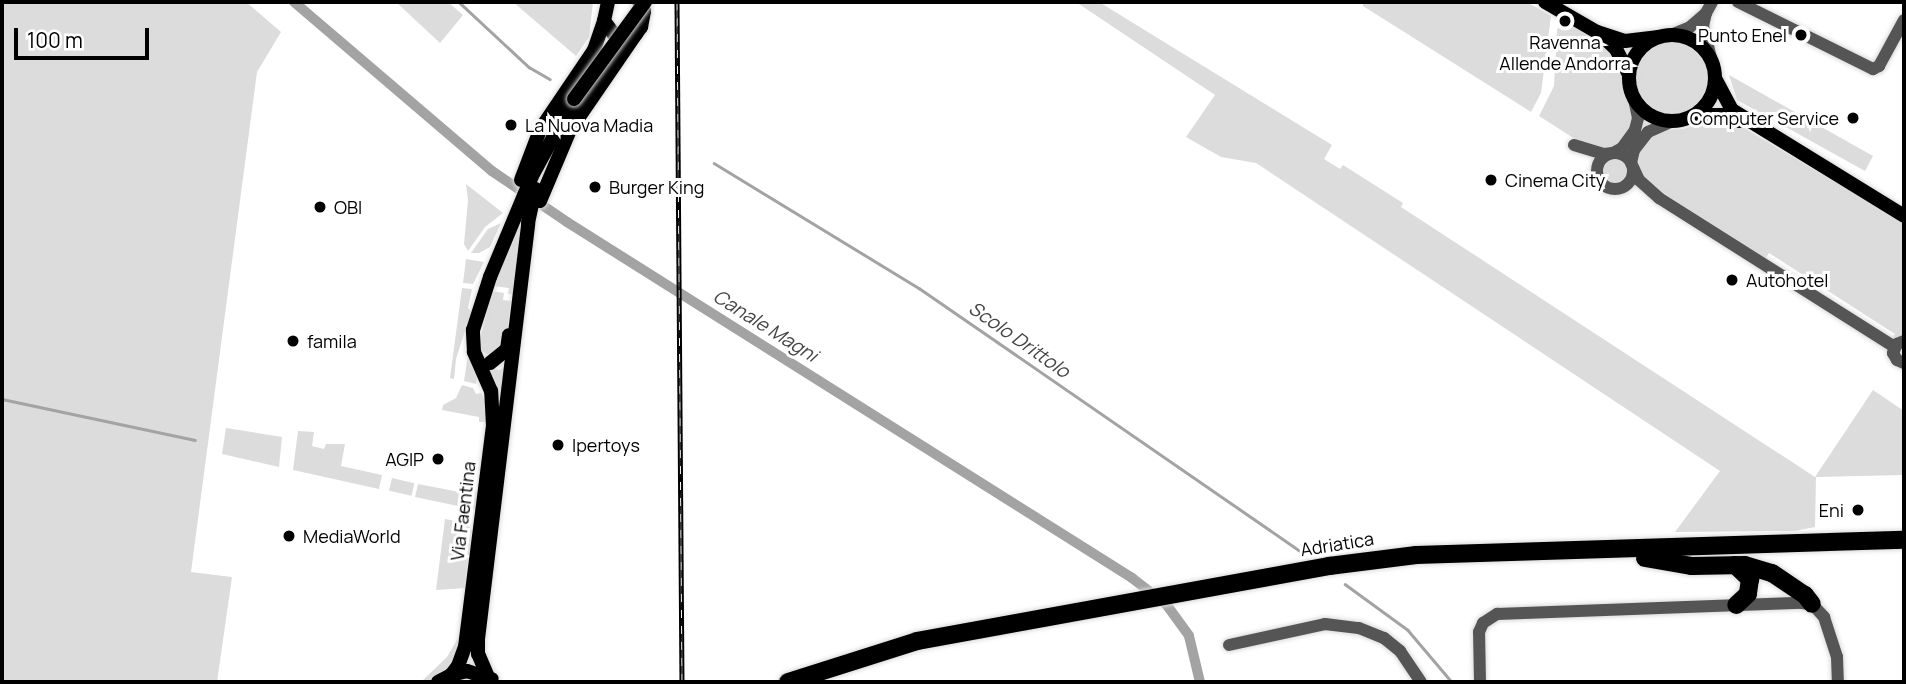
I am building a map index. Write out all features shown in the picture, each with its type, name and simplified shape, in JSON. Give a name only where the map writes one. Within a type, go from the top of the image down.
[{"type":"highway","name":"Adriatica","points":[[817,682],[943,646],[1224,590],[1329,566],[1416,555],[1904,540]]},
{"type":"highway","name":"Adriatica","points":[[788,682],[917,641],[1224,590],[1327,576],[1428,564],[1904,549]]},
{"type":"highway","points":[[1645,558],[1692,566],[1735,565],[1772,573],[1805,595],[1812,604]]},
{"type":"highway","points":[[1735,565],[1750,579],[1748,594],[1736,605]]},
{"type":"main road","points":[[534,179],[636,34],[644,20],[639,2]]},
{"type":"main road","name":"Via Faentina","points":[[444,678],[458,666],[465,648],[493,426],[491,391],[474,352],[476,304],[485,269],[517,205],[534,179],[557,125],[645,2]]},
{"type":"main road","points":[[1545,2],[1597,32],[1616,49],[1629,74],[1634,99],[1656,118],[1670,122],[1696,115],[1724,115],[1761,130]]},
{"type":"main road","points":[[534,179],[540,130],[594,50],[604,21],[606,3]]},
{"type":"main road","points":[[604,21],[618,35],[636,34]]},
{"type":"main road","points":[[1597,32],[1625,41],[1667,35],[1696,44],[1711,57],[1716,80],[1732,110],[1904,216]]},
{"type":"main road","points":[[1629,74],[1641,51],[1667,35]]},
{"type":"main road","points":[[1696,115],[1716,80]]},
{"type":"main road","name":"Via Faentina","points":[[492,680],[478,654],[478,639],[534,179]]},
{"type":"main road","points":[[490,363],[507,349],[512,325],[519,317]]},
{"type":"main road","points":[[474,352],[490,363],[504,362],[514,355]]},
{"type":"main road","points":[[444,678],[467,671],[492,680]]},
{"type":"street","points":[[1738,2],[1874,69],[1880,66],[1904,20]]},
{"type":"street","points":[[1667,35],[1690,27],[1709,8]]},
{"type":"street","points":[[1709,8],[1703,26],[1711,57]]},
{"type":"street","points":[[1598,175],[1603,158],[1622,148],[1635,130],[1638,118],[1634,99]]},
{"type":"street","points":[[1624,187],[1631,178],[1634,150],[1648,132],[1670,122]]},
{"type":"street","points":[[1659,198],[1624,187],[1608,187],[1591,160],[1574,145],[1594,153],[1624,155],[1639,180],[1659,198],[1899,344],[1895,357],[1904,363]]},
{"type":"street","points":[[1480,682],[1479,632],[1483,623],[1497,614],[1812,604],[1824,617],[1832,637],[1838,682]]},
{"type":"street","points":[[1229,645],[1325,624],[1346,625],[1384,638],[1400,650],[1421,682]]},
{"type":"shaded area","points":[[2,2],[246,2],[281,32],[257,72],[191,572],[232,577],[217,682],[2,682]]},
{"type":"shaded area","points":[[396,2],[448,2],[463,15],[440,43]]},
{"type":"shaded area","points":[[513,2],[593,2],[589,37],[576,56]]},
{"type":"shaded area","points":[[1076,2],[1099,2],[1332,145],[1324,159],[1340,169],[1343,165],[1403,203],[1401,207],[1815,477],[1873,390],[1904,411],[1904,475],[1816,477],[1815,527],[1794,531],[1675,532],[1720,471],[1256,163],[1221,157],[1186,137],[1215,95]]},
{"type":"shaded area","points":[[1363,2],[1527,2],[1551,16],[1541,93],[1531,112],[1363,6]]},
{"type":"shaded area","points":[[1562,20],[1606,45],[1622,72],[1633,121],[1623,141],[1608,149],[1586,146],[1539,116],[1554,86],[1557,30]]},
{"type":"shaded area","points":[[1666,41],[1680,41],[1694,47],[1704,57],[1710,78],[1708,92],[1694,109],[1680,115],[1666,115],[1652,109],[1642,99],[1636,85],[1636,71],[1642,57],[1652,47]]},
{"type":"shaded area","points":[[1729,75],[1873,156],[1865,171],[1737,100]]},
{"type":"shaded area","points":[[1713,119],[1742,127],[1904,223],[1904,339],[1892,339],[1895,334],[1769,253],[1765,259],[1647,182],[1638,165],[1640,151],[1647,139],[1663,130],[1684,129]]},
{"type":"shaded area","points":[[1616,158],[1625,162],[1629,171],[1625,180],[1616,184],[1607,180],[1603,171],[1607,162]]},
{"type":"shaded area","points":[[466,184],[503,213],[485,227],[468,251],[464,244],[468,200]]},
{"type":"shaded area","points":[[526,204],[514,294],[508,294],[509,288],[493,286]]},
{"type":"shaded area","points":[[501,223],[490,247],[479,253],[471,253],[488,229]]},
{"type":"shaded area","points":[[466,259],[484,262],[473,284],[463,283]]},
{"type":"shaded area","points":[[462,288],[472,289],[468,308],[471,312],[456,359],[454,379],[450,378]]},
{"type":"shaded area","points":[[491,291],[504,293],[503,300],[511,301],[506,339],[493,357],[481,351],[479,346]]},
{"type":"shaded area","points":[[468,355],[478,371],[476,384],[464,381]]},
{"type":"shaded area","points":[[507,366],[501,413],[495,381],[488,368],[499,370]]},
{"type":"shaded area","points":[[462,385],[473,388],[476,394],[481,393],[488,407],[489,419],[485,422],[479,422],[479,417],[442,410],[443,405],[456,398]]},
{"type":"shaded area","points":[[226,428],[282,437],[279,467],[222,454]]},
{"type":"shaded area","points":[[298,431],[314,432],[312,446],[324,449],[326,444],[345,444],[341,466],[382,475],[379,489],[293,470]]},
{"type":"shaded area","points":[[392,478],[414,483],[411,496],[389,491]]},
{"type":"shaded area","points":[[418,484],[470,494],[472,488],[478,494],[477,510],[415,497]]},
{"type":"shaded area","points":[[445,519],[466,523],[472,530],[465,588],[436,590]]},
{"type":"shaded area","points":[[461,633],[458,654],[447,669],[429,682],[421,682],[447,657]]},
{"type":"waterway","name":"Canale Magni","points":[[294,2],[492,171],[567,222],[1132,578],[1166,604],[1189,636],[1200,682]]},
{"type":"waterway","name":"Scolo Drittolo","points":[[459,2],[529,67],[550,79]]},
{"type":"waterway","name":"Scolo Drittolo","points":[[714,163],[919,288],[1300,551]]},
{"type":"waterway","points":[[2,399],[195,440]]},
{"type":"waterway","name":"Scolo Drittolo","points":[[1345,584],[1408,630],[1452,682]]},
{"type":"railway","points":[[677,2],[682,682]]},
{"type":"place","name":"Ravenna Allende Andorra","points":[[1565,21]]},
{"type":"place","name":"Punto Enel","points":[[1801,35]]},
{"type":"place","name":"Computer Service","points":[[1853,118]]},
{"type":"place","name":"La Nuova Madia","points":[[511,125]]},
{"type":"place","name":"Cinema City","points":[[1491,180]]},
{"type":"place","name":"Burger King","points":[[595,187]]},
{"type":"place","name":"OBI","points":[[320,207]]},
{"type":"place","name":"Autohotel","points":[[1732,280]]},
{"type":"place","name":"famila","points":[[293,341]]},
{"type":"place","name":"Ipertoys","points":[[558,445]]},
{"type":"place","name":"AGIP","points":[[438,459]]},
{"type":"place","name":"Eni","points":[[1858,510]]},
{"type":"place","name":"MediaWorld","points":[[289,536]]}]
